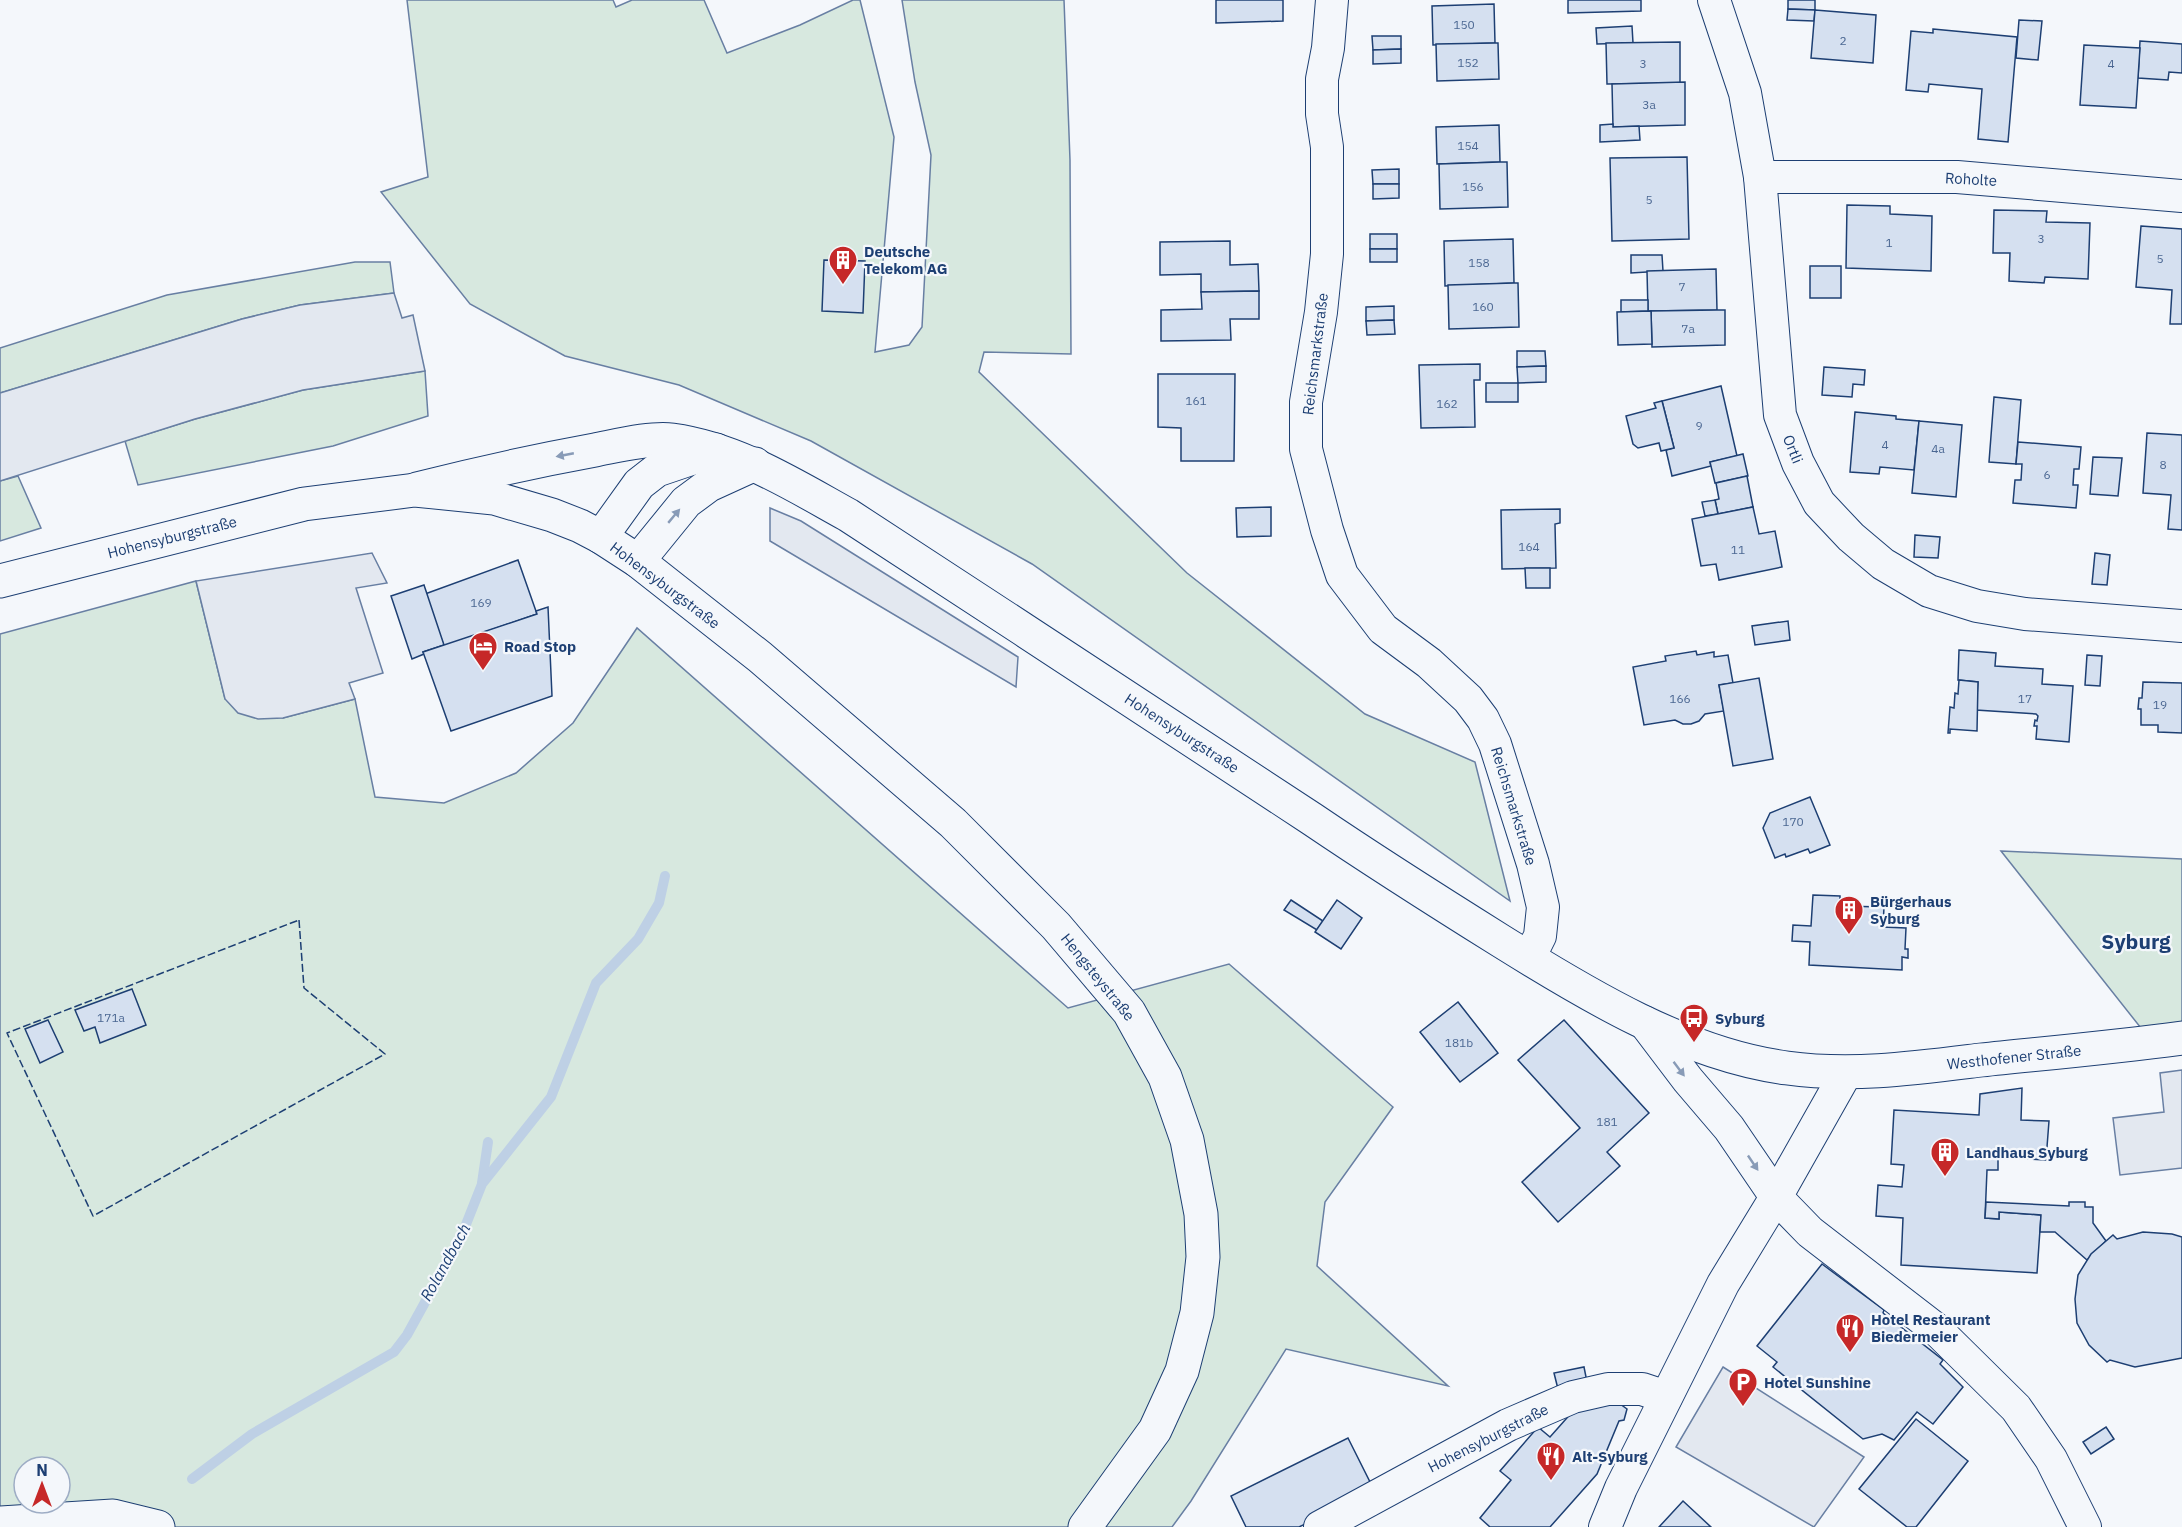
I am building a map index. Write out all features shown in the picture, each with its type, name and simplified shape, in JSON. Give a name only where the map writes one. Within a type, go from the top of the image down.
[{"type":"street","name":"Reichsmarkstraße","points":[[1332,0],[1328,48],[1322,79],[1322,114],[1327,147],[1327,254],[1321,312],[1306,402],[1306,449],[1327,530],[1342,574],[1383,629],[1429,663],[1468,699],[1483,719],[1495,744],[1533,864],[1543,907],[1540,936],[1528,958]]},
{"type":"street","name":"Ortli","points":[[1714,0],[1745,93],[1760,177],[1780,415],[1798,463],[1819,502],[1851,537],[1883,564],[1929,591],[1977,606],[2025,614],[2182,627]]},
{"type":"street","name":"Roholte","points":[[1760,177],[1957,177],[2182,196]]},
{"type":"street","name":"Hohensyburgstraße","points":[[0,581],[304,504],[415,490],[500,468],[623,444],[670,439],[717,450],[755,464],[848,515],[1417,888],[1528,958],[1604,1002],[1694,1043],[1737,1056],[1784,1068],[1846,1073]]},
{"type":"street","points":[[601,537],[639,484],[657,470],[717,450]]},
{"type":"street","points":[[638,561],[686,502],[709,485],[755,464]]},
{"type":"street","name":"Hohensyburgstraße","points":[[415,490],[494,498],[552,515],[601,537],[638,561],[760,657],[953,823],[1056,926]]},
{"type":"street","name":"Hengsteystraße","points":[[1056,926],[1129,1012],[1165,1077],[1187,1140],[1201,1224],[1203,1257],[1197,1313],[1182,1371],[1155,1430],[1085,1527]]},
{"type":"street","name":"Hohensyburgstraße","points":[[1644,1022],[1688,1080],[1729,1128],[1776,1197],[1810,1232],[1937,1330],[2016,1408],[2051,1460],[2085,1527]]},
{"type":"street","name":"Westhofener Straße","points":[[1846,1073],[1894,1071],[2182,1038]]},
{"type":"street","points":[[1605,1527],[1621,1488],[1723,1284],[1776,1197],[1846,1073]]},
{"type":"street","name":"Hohensyburgstraße","points":[[1320,1527],[1508,1425],[1573,1397],[1608,1389],[1642,1389],[1666,1397]]},
{"type":"street","points":[[0,1523],[112,1516],[158,1527]]},
{"type":"shaded area","points":[[407,0],[613,0],[616,7],[632,0],[704,0],[727,53],[800,25],[853,0],[860,0],[894,137],[875,352],[909,345],[922,327],[931,155],[915,82],[902,0],[1064,0],[1070,160],[1071,354],[984,352],[979,372],[1187,573],[1365,714],[1475,762],[1510,901],[1032,564],[811,441],[679,385],[565,356],[470,304],[381,192],[428,177]]},
{"type":"shaded area","points":[[355,262],[390,262],[394,293],[300,305],[242,319],[0,393],[0,348],[167,295]]},
{"type":"shaded area","points":[[394,293],[402,318],[413,315],[425,371],[303,390],[195,419],[0,481],[0,393],[242,319],[300,305]]},
{"type":"shaded area","points":[[425,371],[428,416],[333,446],[138,485],[125,441],[195,419],[303,390]]},
{"type":"shaded area","points":[[18,476],[41,528],[0,541],[0,481]]},
{"type":"shaded area","points":[[770,508],[801,521],[1018,657],[1016,687],[770,541]]},
{"type":"shaded area","points":[[372,553],[387,583],[356,588],[383,673],[349,683],[355,699],[283,718],[258,719],[238,713],[225,699],[196,581]]},
{"type":"shaded area","points":[[196,581],[225,699],[283,718],[355,699],[375,797],[444,803],[516,773],[573,723],[637,628],[1068,1008],[1229,964],[1393,1107],[1325,1202],[1317,1266],[1448,1386],[1286,1349],[1191,1501],[1172,1527],[0,1527],[0,634]]},
{"type":"shaded area","points":[[2001,851],[2182,859],[2182,1038],[2152,1042]]},
{"type":"shaded area","points":[[2182,1070],[2182,1168],[2120,1175],[2113,1118],[2164,1112],[2160,1073]]},
{"type":"shaded area","name":"Hotel Sunshine","points":[[1723,1367],[1864,1457],[1814,1527],[1676,1447]]},
{"type":"building","points":[[1216,0],[1283,0],[1283,21],[1216,23]]},
{"type":"building","points":[[1568,0],[1641,0],[1641,11],[1568,13]]},
{"type":"building","points":[[1788,0],[1815,0],[1815,10],[1788,9]]},
{"type":"building","points":[[1494,4],[1495,43],[1433,45],[1432,6]]},
{"type":"building","points":[[1788,9],[1815,10],[1814,21],[1787,20]]},
{"type":"building","points":[[1815,10],[1876,15],[1873,63],[1811,58]]},
{"type":"building","points":[[2019,20],[2042,21],[2038,60],[2016,58]]},
{"type":"building","points":[[1632,26],[1633,43],[1597,44],[1596,28]]},
{"type":"building","points":[[1933,29],[2017,37],[2008,142],[1978,139],[1982,89],[1929,84],[1928,92],[1906,90],[1911,31],[1933,33]]},
{"type":"building","points":[[1372,36],[1401,36],[1401,49],[1373,50]]},
{"type":"building","points":[[2140,41],[2182,44],[2182,73],[2169,72],[2168,80],[2138,78]]},
{"type":"building","points":[[1680,42],[1680,83],[1607,84],[1606,43]]},
{"type":"building","points":[[1498,43],[1499,79],[1437,81],[1436,44]]},
{"type":"building","points":[[2084,45],[2140,48],[2136,108],[2080,105]]},
{"type":"building","points":[[1401,49],[1401,63],[1373,64],[1373,50]]},
{"type":"building","points":[[1685,82],[1685,125],[1613,127],[1612,84]]},
{"type":"building","points":[[1613,124],[1613,127],[1639,126],[1640,140],[1600,142],[1600,125]]},
{"type":"building","points":[[1499,125],[1500,162],[1437,164],[1436,127]]},
{"type":"building","points":[[1687,157],[1689,239],[1612,241],[1610,158]]},
{"type":"building","points":[[1507,162],[1508,207],[1440,209],[1439,164]]},
{"type":"building","points":[[1399,169],[1399,184],[1373,184],[1372,170]]},
{"type":"building","points":[[1373,184],[1399,184],[1399,198],[1373,199]]},
{"type":"building","points":[[1847,205],[1890,206],[1890,214],[1932,216],[1931,271],[1846,268]]},
{"type":"building","points":[[1994,210],[2047,211],[2046,222],[2090,223],[2088,279],[2045,277],[2044,283],[2009,281],[2010,253],[1993,253]]},
{"type":"building","points":[[2141,226],[2182,229],[2182,324],[2170,324],[2172,290],[2136,287]]},
{"type":"building","points":[[1370,234],[1397,234],[1397,249],[1370,249]]},
{"type":"building","points":[[1513,239],[1514,283],[1445,286],[1444,241]]},
{"type":"building","points":[[1230,241],[1230,265],[1258,264],[1259,291],[1201,292],[1201,274],[1160,275],[1160,242]]},
{"type":"building","points":[[1370,249],[1397,249],[1397,262],[1370,262]]},
{"type":"building","points":[[1631,255],[1662,255],[1663,271],[1631,273]]},
{"type":"building","name":"Deutsche Telekom AG","points":[[824,260],[865,261],[863,313],[822,311]]},
{"type":"building","points":[[1810,266],[1841,266],[1841,298],[1810,298]]},
{"type":"building","points":[[1716,269],[1717,310],[1648,311],[1647,271]]},
{"type":"building","points":[[1518,283],[1519,327],[1449,329],[1448,285]]},
{"type":"building","points":[[1259,291],[1259,319],[1230,319],[1231,340],[1161,341],[1161,310],[1202,309],[1201,292]]},
{"type":"building","points":[[1621,300],[1648,300],[1648,311],[1621,312]]},
{"type":"building","points":[[1394,306],[1394,320],[1366,321],[1366,307]]},
{"type":"building","points":[[1725,310],[1725,345],[1652,347],[1651,311]]},
{"type":"building","points":[[1651,311],[1652,344],[1618,345],[1617,312]]},
{"type":"building","points":[[1394,320],[1395,334],[1367,335],[1366,321]]},
{"type":"building","points":[[1517,351],[1545,351],[1546,366],[1517,367]]},
{"type":"building","points":[[1480,364],[1480,380],[1474,380],[1475,427],[1421,428],[1419,365]]},
{"type":"building","points":[[1546,366],[1546,382],[1518,383],[1517,367]]},
{"type":"building","points":[[1824,367],[1865,370],[1864,385],[1853,384],[1852,397],[1822,395]]},
{"type":"building","points":[[1158,374],[1235,374],[1234,461],[1181,461],[1181,428],[1158,427]]},
{"type":"building","points":[[1486,383],[1518,383],[1518,402],[1486,402]]},
{"type":"building","points":[[1721,386],[1737,456],[1710,462],[1711,466],[1672,476],[1666,450],[1674,448],[1662,401]]},
{"type":"building","points":[[1994,397],[2021,400],[2016,464],[1989,462]]},
{"type":"building","points":[[1662,401],[1674,448],[1661,451],[1659,443],[1638,448],[1633,444],[1626,416],[1656,408],[1654,403]]},
{"type":"building","points":[[1855,412],[1919,421],[1914,470],[1880,467],[1879,474],[1850,472]]},
{"type":"building","points":[[1919,421],[1962,425],[1956,497],[1912,493]]},
{"type":"building","points":[[2147,433],[2182,435],[2182,530],[2168,529],[2171,495],[2143,493]]},
{"type":"building","points":[[2018,442],[2081,447],[2079,469],[2074,469],[2073,485],[2078,485],[2076,508],[2013,503],[2015,480],[2021,480],[2022,464],[2016,464]]},
{"type":"building","points":[[1743,454],[1748,476],[1715,483],[1710,462]]},
{"type":"building","points":[[2093,457],[2122,458],[2118,496],[2090,494]]},
{"type":"building","points":[[1747,476],[1753,507],[1718,514],[1715,500],[1719,499],[1716,483]]},
{"type":"building","points":[[1715,500],[1718,514],[1705,516],[1702,502]]},
{"type":"building","points":[[1271,507],[1271,536],[1237,537],[1236,508]]},
{"type":"building","points":[[1753,507],[1759,534],[1775,531],[1782,567],[1719,580],[1716,564],[1701,566],[1692,519]]},
{"type":"building","points":[[1560,509],[1560,523],[1555,524],[1556,568],[1502,569],[1501,510]]},
{"type":"building","points":[[1915,535],[1940,537],[1938,558],[1914,557]]},
{"type":"building","points":[[2095,553],[2110,555],[2107,585],[2092,584]]},
{"type":"building","points":[[518,560],[537,614],[444,646],[425,594]]},
{"type":"building","points":[[1525,568],[1550,568],[1550,588],[1526,588]]},
{"type":"building","points":[[424,585],[444,645],[423,652],[424,654],[412,659],[391,596]]},
{"type":"building","points":[[548,607],[552,696],[451,731],[423,652],[537,614],[536,611]]},
{"type":"building","points":[[1788,621],[1790,640],[1755,645],[1752,626]]},
{"type":"building","points":[[1959,650],[1996,653],[1995,666],[2043,669],[2042,684],[2073,686],[2069,742],[2036,739],[2037,726],[2034,726],[2038,716],[2036,714],[1976,710],[1978,682],[1958,680]]},
{"type":"building","points":[[1696,651],[1697,655],[1714,652],[1714,657],[1728,655],[1733,683],[1719,685],[1724,711],[1705,714],[1699,721],[1691,724],[1683,724],[1675,720],[1644,725],[1633,667],[1666,661],[1665,656]]},
{"type":"building","points":[[2087,655],[2102,656],[2100,686],[2085,685]]},
{"type":"building","points":[[1759,678],[1773,759],[1733,766],[1719,685]]},
{"type":"building","points":[[1959,680],[1978,682],[1977,731],[1950,729],[1948,733],[1950,707],[1954,708]]},
{"type":"building","points":[[2143,682],[2182,683],[2182,733],[2158,732],[2158,725],[2141,725],[2141,709],[2138,709],[2139,698],[2142,698]]},
{"type":"building","points":[[1810,797],[1830,845],[1810,853],[1808,849],[1786,857],[1785,854],[1775,858],[1763,828],[1770,813]]},
{"type":"building","name":"Bürgerhaus Syburg","points":[[1813,895],[1840,896],[1840,906],[1884,907],[1883,927],[1906,928],[1905,949],[1908,949],[1908,958],[1902,957],[1902,970],[1809,965],[1810,942],[1792,941],[1793,925],[1811,926]]},
{"type":"building","points":[[1291,900],[1323,921],[1317,930],[1284,910]]},
{"type":"building","points":[[1337,900],[1362,918],[1341,949],[1315,932]]},
{"type":"building","points":[[132,989],[146,1025],[100,1043],[95,1027],[84,1031],[75,1010]]},
{"type":"building","points":[[1458,1002],[1498,1053],[1460,1082],[1420,1032]]},
{"type":"building","points":[[48,1020],[63,1052],[40,1063],[25,1029]]},
{"type":"building","points":[[1564,1020],[1649,1113],[1607,1152],[1620,1166],[1558,1222],[1522,1182],[1580,1128],[1518,1060]]},
{"type":"building","name":"Landhaus Syburg","points":[[2022,1088],[2021,1120],[2049,1121],[2046,1160],[1998,1157],[1998,1170],[1987,1170],[1985,1218],[1999,1219],[1999,1212],[2041,1215],[2037,1273],[1901,1265],[1903,1218],[1876,1216],[1878,1185],[1902,1187],[1904,1165],[1891,1164],[1894,1110],[1979,1115],[1980,1094]]},
{"type":"building","points":[[1986,1202],[2069,1206],[2069,1202],[2085,1202],[2085,1207],[2093,1207],[2093,1223],[2106,1241],[2087,1260],[2055,1232],[2040,1232],[2041,1215],[1999,1212],[1999,1219],[1985,1218]]},
{"type":"building","points":[[2143,1232],[2182,1237],[2182,1358],[2135,1367],[2110,1360],[2107,1362],[2089,1345],[2077,1323],[2075,1299],[2078,1275],[2091,1254],[2113,1235],[2117,1239]]},
{"type":"building","name":"Hotel Restaurant Biedermeier","points":[[1822,1264],[1884,1310],[1883,1313],[1943,1360],[1940,1364],[1963,1387],[1933,1424],[1917,1412],[1894,1440],[1882,1434],[1863,1439],[1773,1367],[1777,1362],[1757,1346]]},
{"type":"building","points":[[1584,1367],[1587,1382],[1558,1389],[1554,1373]]},
{"type":"building","points":[[1620,1404],[1627,1409],[1624,1420],[1619,1421],[1597,1474],[1550,1527],[1490,1527],[1480,1518],[1511,1480],[1500,1471],[1538,1427],[1550,1437],[1574,1410]]},
{"type":"building","points":[[1916,1419],[1968,1461],[1916,1527],[1907,1527],[1859,1489]]},
{"type":"building","points":[[2106,1427],[2114,1439],[2091,1454],[2083,1442]]},
{"type":"building","points":[[1348,1438],[1374,1490],[1299,1527],[1246,1527],[1231,1496]]},
{"type":"building","points":[[1683,1501],[1711,1527],[1659,1527]]},
{"type":"waterway","name":"Rolandbach","points":[[192,1479],[252,1434],[394,1352],[407,1335],[461,1237],[482,1184],[551,1097],[596,983],[638,939],[659,903],[665,876]]},
{"type":"waterway","points":[[482,1183],[488,1142]]},
{"type":"fence","points":[[299,920],[304,988],[385,1054],[93,1216],[7,1033],[299,920]]},
{"type":"place","name":"Deutsche Telekom AG","points":[[843,286]]},
{"type":"place","name":"Road Stop","points":[[483,672]]},
{"type":"place","name":"Bürgerhaus Syburg","points":[[1849,936]]},
{"type":"place","name":"Syburg","points":[[1694,1044]]},
{"type":"place","name":"Landhaus Syburg","points":[[1945,1178]]},
{"type":"place","name":"Hotel Restaurant Biedermeier","points":[[1850,1354]]},
{"type":"place","name":"Hotel Sunshine","points":[[1743,1408]]},
{"type":"place","name":"Alt-Syburg","points":[[1551,1482]]},
{"type":"district","name":"Syburg","points":[[2136,941]]}]
